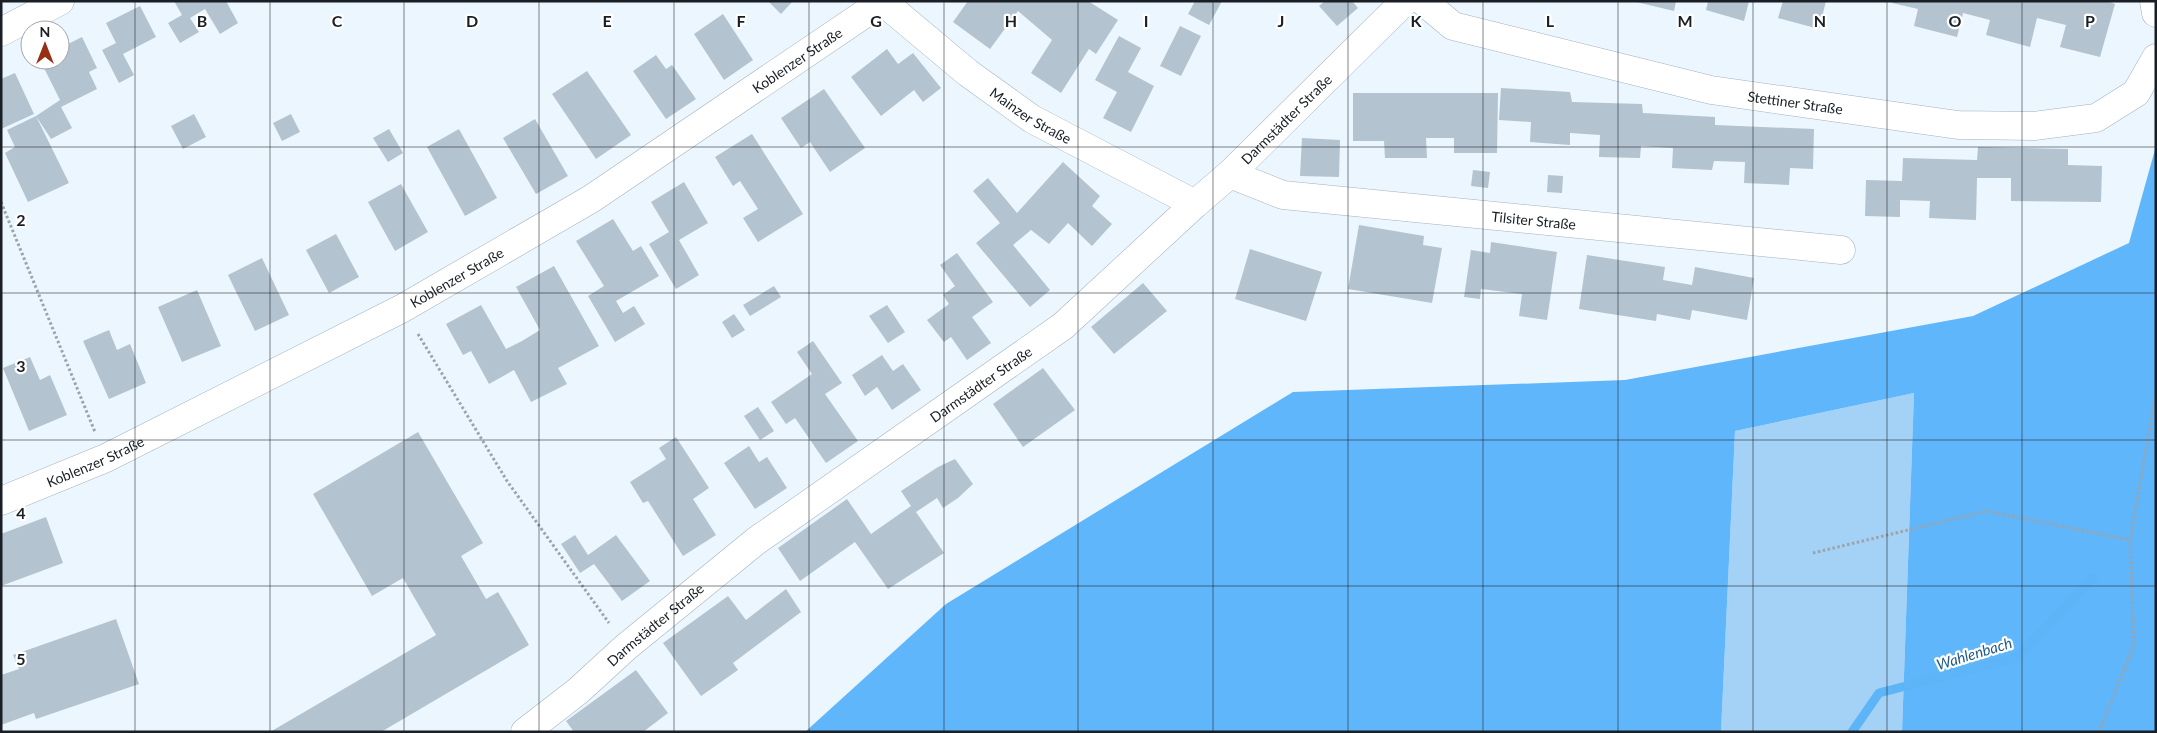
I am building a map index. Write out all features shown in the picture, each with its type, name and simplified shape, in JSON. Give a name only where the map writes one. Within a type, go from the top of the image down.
[{"type":"street","points":[[1,32],[60,1]]},
{"type":"street","name":"Mainzer Straße","points":[[882,1],[968,73],[1032,119],[1195,204]]},
{"type":"street","name":"Koblenzer Straße","points":[[1,501],[106,458],[402,308],[591,198],[882,1]]},
{"type":"street","name":"Darmstädter Straße","points":[[525,732],[578,691],[626,647],[756,541],[1063,326],[1230,174],[1405,1]]},
{"type":"street","name":"Stettiner Straße","points":[[1423,1],[1453,26],[1711,90],[1958,125],[2034,126],[2096,118],[2136,92],[2156,58]]},
{"type":"street","points":[[2154,1],[2156,13]]},
{"type":"street","name":"Tilsiter Straße","points":[[1230,174],[1283,196],[1841,250]]},
{"type":"path","points":[[1,202],[106,458]]},
{"type":"path","points":[[402,308],[507,481],[626,647]]},
{"type":"path","points":[[2099,732],[2134,645],[2130,540],[2156,393]]},
{"type":"path","points":[[1814,553],[1987,511],[2130,540]]},
{"type":"shaded area","points":[[2156,146],[2156,732],[1902,732],[1914,393],[1735,431],[1721,732],[805,732],[946,604],[1293,392],[1625,380],[1973,316],[2129,243]]},
{"type":"shaded area","points":[[1914,393],[1902,732],[1721,732],[1735,431]]},
{"type":"building","points":[[174,1],[226,1],[238,23],[220,34],[205,9],[190,18],[199,32],[180,43],[168,23],[182,15]]},
{"type":"building","points":[[768,1],[793,1],[781,14]]},
{"type":"building","points":[[968,1],[1088,1],[1118,20],[1096,54],[1089,49],[1061,93],[1031,73],[1052,40],[1018,11],[990,49],[953,22]]},
{"type":"building","points":[[1195,1],[1222,1],[1209,25],[1188,14]]},
{"type":"building","points":[[1325,1],[1352,1],[1358,8],[1337,26],[1319,6]]},
{"type":"building","points":[[1632,1],[1676,1],[1674,11]]},
{"type":"building","points":[[1708,1],[1749,1],[1744,21],[1706,10]]},
{"type":"building","points":[[1783,1],[1826,1],[1819,29],[1778,18]]},
{"type":"building","points":[[1892,1],[2107,1],[2115,4],[2100,57],[2060,47],[2066,25],[2037,18],[2030,47],[1986,35],[1990,20],[1963,13],[1957,37],[1914,26],[1918,9],[1892,3]]},
{"type":"building","points":[[140,6],[156,37],[123,54],[134,75],[119,83],[102,50],[116,43],[106,23]]},
{"type":"building","points":[[723,14],[753,60],[724,80],[694,34]]},
{"type":"building","points":[[1180,26],[1201,36],[1181,76],[1160,66]]},
{"type":"building","points":[[1119,36],[1141,48],[1128,72],[1154,86],[1131,132],[1103,118],[1117,92],[1095,80]]},
{"type":"building","points":[[82,37],[97,68],[89,72],[97,89],[61,107],[72,128],[51,139],[36,116],[60,100],[45,70],[70,70],[70,43]]},
{"type":"building","points":[[887,49],[898,64],[913,53],[941,88],[923,102],[914,90],[881,116],[851,77]]},
{"type":"building","points":[[656,55],[666,69],[672,65],[696,99],[666,119],[633,71]]},
{"type":"building","points":[[587,71],[631,135],[596,159],[552,94]]},
{"type":"building","points":[[15,73],[34,114],[1,129],[1,79]]},
{"type":"building","points":[[1501,88],[1570,92],[1572,102],[1642,104],[1643,113],[1715,117],[1715,125],[1814,129],[1813,169],[1790,168],[1789,185],[1744,183],[1745,162],[1714,161],[1712,170],[1672,168],[1673,148],[1641,146],[1640,158],[1599,157],[1600,135],[1570,133],[1570,145],[1530,142],[1531,122],[1499,120]]},
{"type":"building","points":[[824,89],[865,148],[830,172],[810,142],[801,148],[781,118]]},
{"type":"building","points":[[1353,93],[1498,93],[1497,153],[1454,153],[1454,138],[1426,138],[1427,158],[1385,158],[1384,141],[1353,141]]},
{"type":"building","points":[[194,114],[206,137],[183,149],[171,126]]},
{"type":"building","points":[[291,114],[300,132],[282,141],[273,123]]},
{"type":"building","points":[[36,116],[69,183],[28,202],[5,153],[15,147],[7,130]]},
{"type":"building","points":[[535,119],[568,176],[536,194],[503,138]]},
{"type":"building","points":[[389,129],[403,153],[388,162],[373,138]]},
{"type":"building","points":[[459,129],[497,198],[465,216],[427,147]]},
{"type":"building","points":[[752,134],[803,214],[758,242],[743,218],[758,209],[740,181],[733,186],[715,157]]},
{"type":"building","points":[[1302,138],[1340,140],[1339,177],[1300,176]]},
{"type":"building","points":[[1978,147],[2068,149],[2068,165],[2102,166],[2101,202],[2011,201],[2011,178],[1977,178],[1976,220],[1929,218],[1930,201],[1900,200],[1900,217],[1865,216],[1866,180],[1902,181],[1903,158],[1977,160]]},
{"type":"building","points":[[1063,162],[1100,196],[1092,206],[1112,224],[1092,246],[1068,223],[1049,244],[1031,230],[1013,245],[1050,290],[1030,307],[976,243],[1000,223],[973,191],[988,178],[1017,213]]},
{"type":"building","points":[[1473,170],[1490,172],[1488,188],[1471,186]]},
{"type":"building","points":[[1548,175],[1563,176],[1562,193],[1547,192]]},
{"type":"building","points":[[684,182],[708,223],[679,240],[699,275],[676,289],[649,244],[669,232],[651,202]]},
{"type":"building","points":[[401,184],[428,232],[395,251],[368,202]]},
{"type":"building","points":[[613,219],[633,251],[641,246],[659,276],[616,301],[623,313],[634,306],[645,324],[615,342],[588,296],[604,286],[576,241]]},
{"type":"building","points":[[1359,225],[1424,236],[1423,245],[1442,248],[1432,303],[1348,289]]},
{"type":"building","points":[[336,234],[359,277],[329,293],[306,250]]},
{"type":"building","points":[[1491,242],[1557,252],[1547,320],[1519,316],[1522,294],[1481,289],[1480,299],[1464,297],[1471,250],[1490,253]]},
{"type":"building","points":[[1250,249],[1322,272],[1306,321],[1235,299]]},
{"type":"building","points":[[957,253],[993,302],[972,317],[991,343],[967,360],[951,337],[944,342],[927,320],[949,304],[943,295],[955,286],[940,265]]},
{"type":"building","points":[[1587,255],[1665,267],[1663,280],[1692,285],[1695,267],[1754,278],[1747,320],[1692,310],[1690,320],[1657,314],[1656,321],[1579,309]]},
{"type":"building","points":[[262,258],[289,315],[255,331],[228,275]]},
{"type":"building","points":[[554,266],[599,346],[558,368],[567,384],[531,402],[514,370],[489,384],[471,351],[463,355],[446,324],[481,305],[506,349],[522,341],[540,330],[516,287]]},
{"type":"building","points":[[1143,283],[1167,311],[1114,354],[1091,327]]},
{"type":"building","points":[[774,286],[781,297],[750,316],[743,305]]},
{"type":"building","points":[[197,290],[221,346],[182,362],[158,307]]},
{"type":"building","points":[[887,305],[905,332],[888,343],[869,316]]},
{"type":"building","points":[[734,314],[745,330],[732,338],[722,322]]},
{"type":"building","points":[[109,330],[117,350],[130,344],[146,383],[109,399],[83,341]]},
{"type":"building","points":[[813,341],[842,383],[825,394],[858,441],[826,463],[795,418],[786,424],[771,402],[812,374],[797,352]]},
{"type":"building","points":[[882,355],[893,371],[903,364],[921,390],[892,410],[877,387],[865,396],[852,375]]},
{"type":"building","points":[[30,357],[40,380],[50,375],[67,415],[29,431],[3,368]]},
{"type":"building","points":[[1043,368],[1075,410],[1023,447],[993,404]]},
{"type":"building","points":[[758,407],[774,431],[760,440],[744,416]]},
{"type":"building","points":[[418,432],[483,543],[461,556],[486,599],[498,592],[529,645],[381,732],[270,732],[436,635],[403,578],[372,596],[313,494]]},
{"type":"building","points":[[676,437],[709,488],[693,499],[716,535],[683,556],[648,501],[643,503],[630,482],[666,459],[659,448]]},
{"type":"building","points":[[749,446],[759,462],[767,457],[787,488],[755,509],[724,463]]},
{"type":"building","points":[[955,459],[973,484],[958,498],[943,508],[937,498],[916,512],[944,553],[888,589],[855,542],[800,581],[778,548],[847,499],[871,534],[911,506],[901,491],[938,467]]},
{"type":"building","points":[[46,517],[63,563],[1,586],[1,534]]},
{"type":"building","points":[[575,535],[588,555],[616,535],[650,581],[622,601],[594,564],[580,573],[561,544]]},
{"type":"building","points":[[786,589],[801,612],[733,663],[738,670],[701,696],[663,643],[728,596],[746,620]]},
{"type":"building","points":[[116,619],[139,684],[36,719],[34,713],[1,725],[1,675],[19,669],[13,655]]},
{"type":"building","points":[[636,670],[668,713],[643,732],[574,732],[566,721]]},
{"type":"waterway","name":"Wahlenbach","points":[[1852,732],[1879,693],[2018,657],[2093,578]]}]
